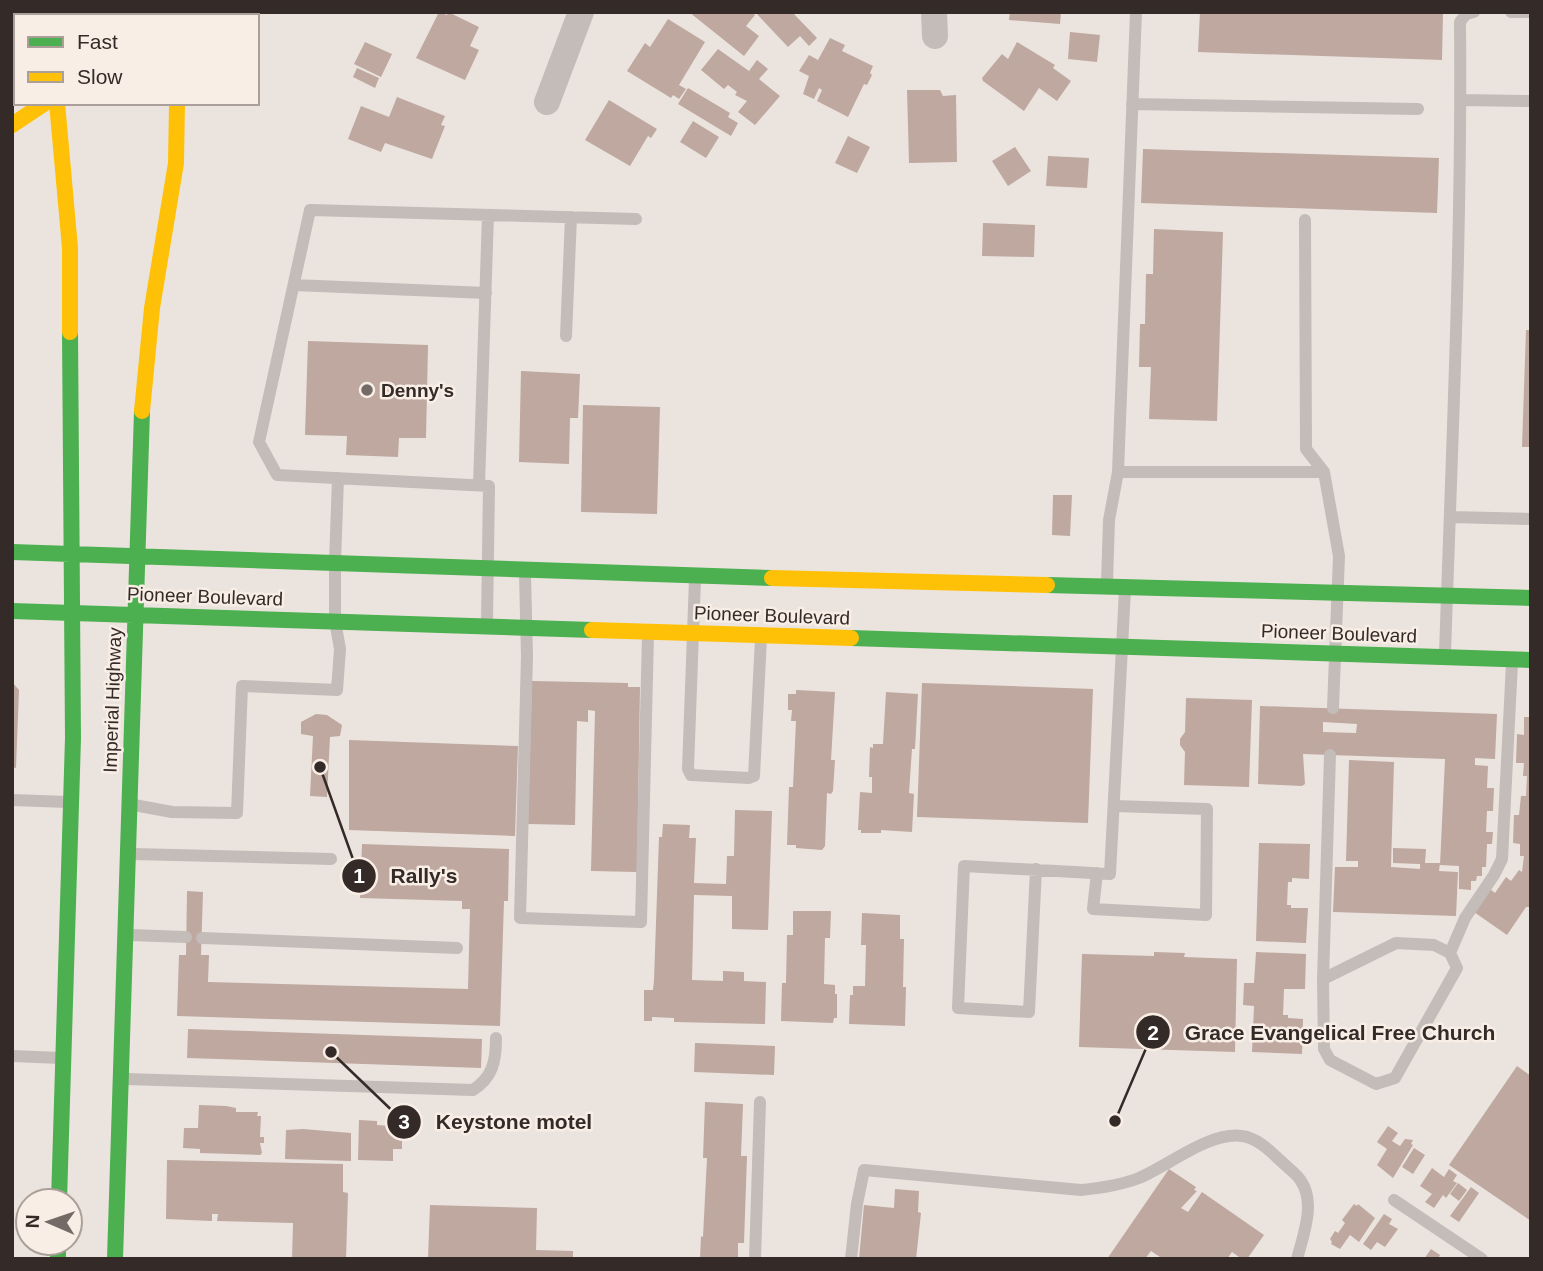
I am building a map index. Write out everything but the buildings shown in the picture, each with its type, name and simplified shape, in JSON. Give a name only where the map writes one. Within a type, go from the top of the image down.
[{"type":"main road","points":[[12,125],[42,105]]},
{"type":"main road","name":"Imperial Highway","points":[[57,105],[70,248],[73,738],[60,1187]]},
{"type":"main road","name":"Imperial Highway","points":[[115,1259],[140,429],[152,308],[176,163],[177,105]]},
{"type":"main road","name":"Pioneer Boulevard","points":[[12,552],[525,571],[1531,598]]},
{"type":"main road","name":"Pioneer Boulevard","points":[[12,611],[1531,660]]},
{"type":"street","points":[[547,102],[581,12]]},
{"type":"lane","points":[[1107,587],[1109,520],[1118,472],[1136,12]]},
{"type":"lane","points":[[1511,12],[1531,12]]},
{"type":"lane","points":[[1445,657],[1461,100],[1460,22],[1469,13]]},
{"type":"lane","points":[[1461,100],[1531,101]]},
{"type":"lane","points":[[1132,104],[1418,110]]},
{"type":"lane","points":[[487,626],[489,486],[277,475],[259,442],[310,210],[636,219]]},
{"type":"lane","points":[[479,485],[488,215]]},
{"type":"lane","points":[[566,336],[571,217]]},
{"type":"lane","points":[[1305,220],[1306,449],[1324,472],[1339,556],[1333,708]]},
{"type":"lane","points":[[294,285],[485,293]]},
{"type":"lane","points":[[1118,472],[1324,472]]},
{"type":"lane","points":[[130,804],[172,812],[237,813],[242,686],[338,690],[340,649],[335,621],[335,563],[338,478]]},
{"type":"lane","points":[[1451,517],[1531,519]]},
{"type":"lane","points":[[525,571],[527,656],[520,918],[640,922],[648,631]]},
{"type":"lane","points":[[695,576],[688,769],[691,775],[754,776],[761,635]]},
{"type":"lane","points":[[1036,869],[1029,1012],[958,1008],[964,866],[1036,869],[1110,874],[1125,587]]},
{"type":"lane","points":[[1450,953],[1465,918],[1494,876],[1502,859],[1512,659]]},
{"type":"lane","points":[[1323,978],[1396,943],[1434,945],[1450,953],[1457,968],[1395,1077],[1376,1084],[1330,1060],[1324,1049],[1323,978],[1331,755]]},
{"type":"lane","points":[[12,800],[71,802]]},
{"type":"lane","points":[[1097,873],[1093,909],[1206,915],[1207,810],[1114,806]]},
{"type":"lane","points":[[129,854],[331,859]]},
{"type":"lane","points":[[126,935],[186,937]]},
{"type":"lane","points":[[202,938],[457,948]]},
{"type":"lane","points":[[122,1079],[473,1090],[484,1083],[492,1071],[496,1038]]},
{"type":"lane","points":[[12,1056],[64,1058]]},
{"type":"lane","points":[[755,1259],[760,1102]]},
{"type":"lane","points":[[851,1259],[864,1170],[1082,1190],[1108,1187],[1140,1178],[1196,1148],[1226,1137],[1243,1136],[1263,1145],[1302,1181],[1308,1205],[1297,1259]]},
{"type":"lane","points":[[1394,1199],[1482,1259]]},
{"type":"traffic: fast","points":[[59,1187],[73,738],[70,332]]},
{"type":"traffic: fast","points":[[115,1259],[142,411]]},
{"type":"traffic: fast","points":[[12,552],[772,578]]},
{"type":"traffic: fast","points":[[1047,585],[1531,598]]},
{"type":"traffic: fast","points":[[12,611],[592,630]]},
{"type":"traffic: fast","points":[[851,638],[1531,660]]},
{"type":"traffic: slow","points":[[12,125],[42,105]]},
{"type":"traffic: slow","points":[[57,105],[70,248],[70,332]]},
{"type":"traffic: slow","points":[[142,411],[152,308],[176,163],[177,105]]},
{"type":"traffic: slow","points":[[772,578],[1047,585]]},
{"type":"traffic: slow","points":[[592,630],[851,638]]},
{"type":"place","name":"Denny's","points":[[367,390]]},
{"type":"place","name":"Rally's","points":[[320,767]]},
{"type":"place","name":"Keystone motel","points":[[331,1052]]},
{"type":"place","name":"Grace Evangelical Free Church","points":[[1115,1121]]}]
